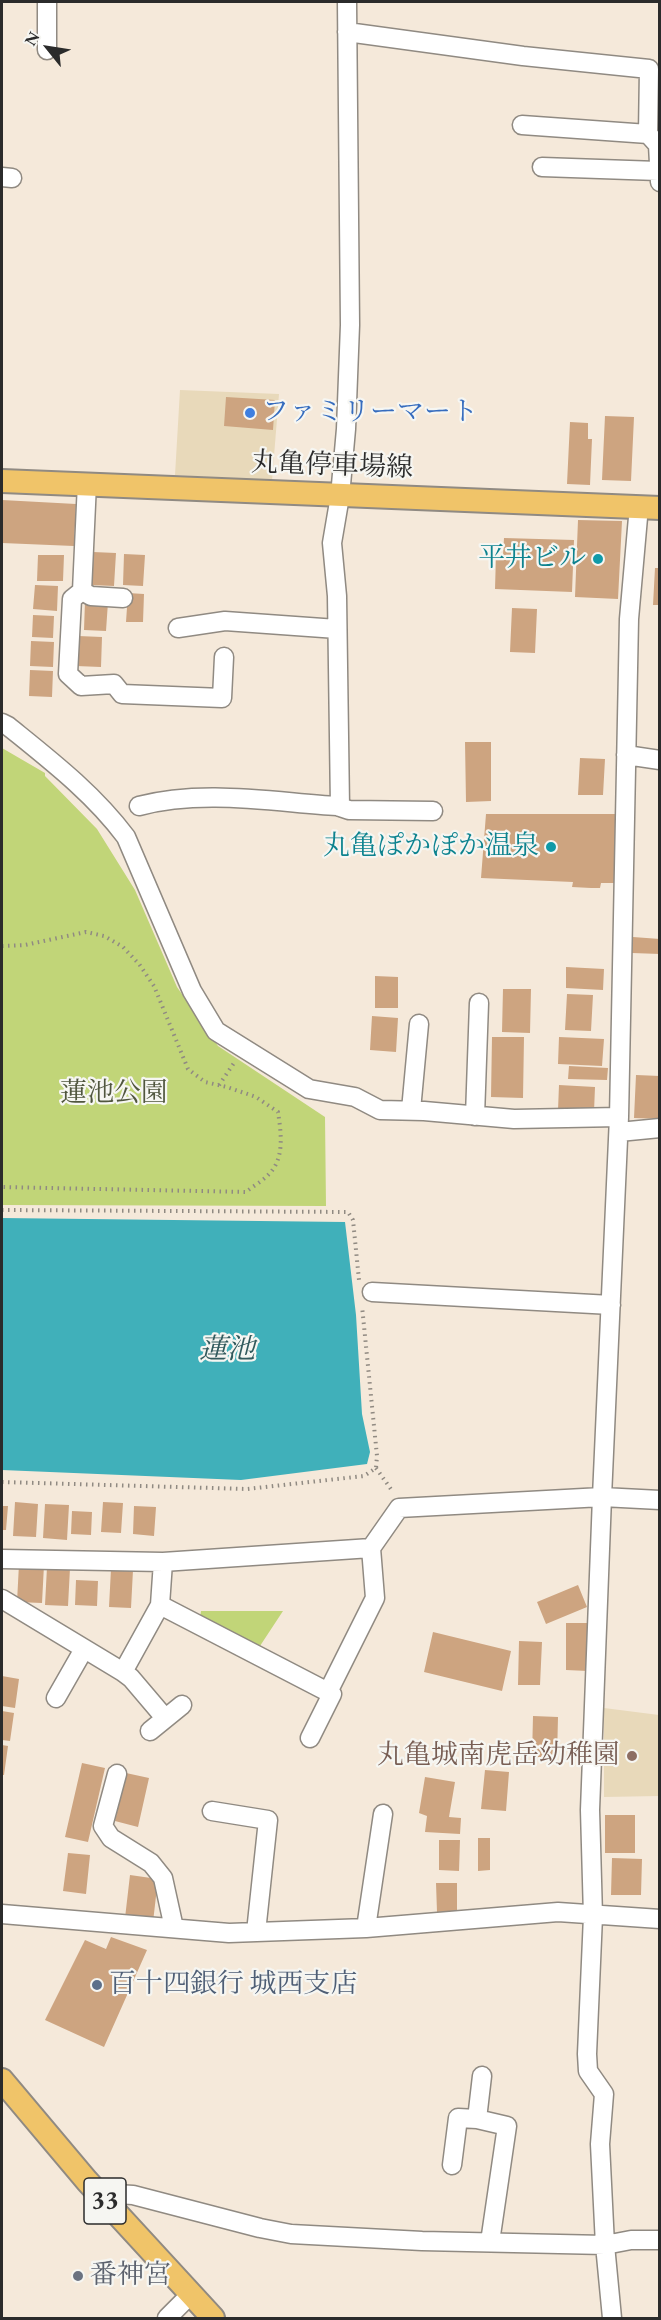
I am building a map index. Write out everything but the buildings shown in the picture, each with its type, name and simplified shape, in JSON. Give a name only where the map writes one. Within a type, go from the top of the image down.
[{"type":"main road","name":"丸亀停車場線","points":[[2,481],[649,507]]},
{"type":"main road","name":"33","points":[[2,2080],[98,2193],[213,2319]]},
{"type":"street","points":[[47,2],[47,50]]},
{"type":"street","points":[[340,807],[337,629],[332,543],[340,496],[346,429],[350,325],[347,2]]},
{"type":"street","points":[[347,32],[523,56],[649,69],[648,134],[658,145],[659,177],[542,167]]},
{"type":"street","points":[[522,125],[648,134]]},
{"type":"street","points":[[87,483],[82,591],[72,599],[68,674],[81,686],[114,684],[122,694],[222,698],[224,657]]},
{"type":"street","points":[[612,2319],[605,2245],[600,2144],[604,2094],[588,2071],[587,2054],[593,1916],[590,1810],[619,1124],[629,619],[649,507]]},
{"type":"street","points":[[82,591],[91,596],[123,598]]},
{"type":"street","points":[[178,628],[225,621],[337,629]]},
{"type":"street","points":[[2,723],[80,786],[106,811],[126,837],[192,991],[216,1031],[244,1050],[309,1089],[355,1097],[380,1110],[411,1110],[660,1128]]},
{"type":"street","points":[[626,755],[660,760]]},
{"type":"street","points":[[139,806],[163,800],[200,799],[340,807],[349,810],[433,811]]},
{"type":"street","points":[[476,1116],[469,1032],[479,1003]]},
{"type":"street","points":[[411,1110],[418,1024]]},
{"type":"street","points":[[364,1295],[611,1305]]},
{"type":"street","points":[[328,1692],[375,1598],[371,1548],[399,1508],[602,1497],[660,1500]]},
{"type":"street","points":[[2,1559],[162,1562],[371,1548]]},
{"type":"street","points":[[123,1672],[160,1605],[162,1562]]},
{"type":"street","points":[[2,1599],[123,1672],[131,1678],[165,1719]]},
{"type":"street","points":[[160,1605],[332,1694],[310,1738]]},
{"type":"street","points":[[56,1698],[84,1649]]},
{"type":"street","points":[[150,1731],[182,1705]]},
{"type":"street","points":[[117,1774],[103,1826],[111,1838],[151,1863],[163,1878],[174,1929]]},
{"type":"street","points":[[212,1811],[268,1820],[256,1932]]},
{"type":"street","points":[[366,1928],[382,1814]]},
{"type":"street","points":[[2,1914],[229,1933],[366,1928],[558,1912],[660,1920]]},
{"type":"street","points":[[477,2119],[482,2076]]},
{"type":"street","points":[[452,2165],[458,2118],[477,2119],[507,2126],[490,2242]]},
{"type":"street","points":[[98,2193],[133,2195],[291,2234],[605,2245],[631,2240],[660,2240]]},
{"type":"street","points":[[167,2319],[191,2294]]},
{"type":"path","points":[[2,946],[25,945],[86,932],[104,936],[123,947],[139,964],[154,986],[188,1068],[205,1082],[256,1097],[278,1112],[282,1140],[271,1173],[246,1192],[2,1187]]},
{"type":"path","points":[[219,1085],[244,1050]]},
{"type":"path","points":[[2,1210],[348,1212],[353,1220],[364,1295],[377,1456],[376,1468],[396,1496],[399,1508]]},
{"type":"path","points":[[2,1482],[247,1489],[364,1476],[376,1468]]},
{"type":"shaded area","points":[[180,390],[279,394],[272,481],[175,475]]},
{"type":"shaded area","name":"丸亀城南虎岳幼稚園","points":[[604,1708],[659,1715],[659,1796],[604,1797]]},
{"type":"green space","name":"蓮池公園","points":[[2,748],[45,773],[45,776],[97,829],[135,890],[177,987],[218,1046],[325,1117],[326,1206],[2,1205]]},
{"type":"green space","points":[[201,1611],[283,1611],[258,1649],[200,1618]]},
{"type":"water","name":"蓮池","points":[[2,1218],[345,1222],[356,1315],[362,1414],[370,1452],[367,1464],[241,1480],[2,1470]]},
{"type":"place","name":"ファミリーマート","points":[[250,413]]},
{"type":"place","name":"平井ビル","points":[[598,559]]},
{"type":"place","name":"丸亀ぽかぽか温泉","points":[[551,847]]},
{"type":"place","name":"丸亀城南虎岳幼稚園","points":[[632,1756]]},
{"type":"place","name":"百十四銀行 城西支店","points":[[97,1985]]},
{"type":"place","name":"番神宮","points":[[78,2276]]}]
